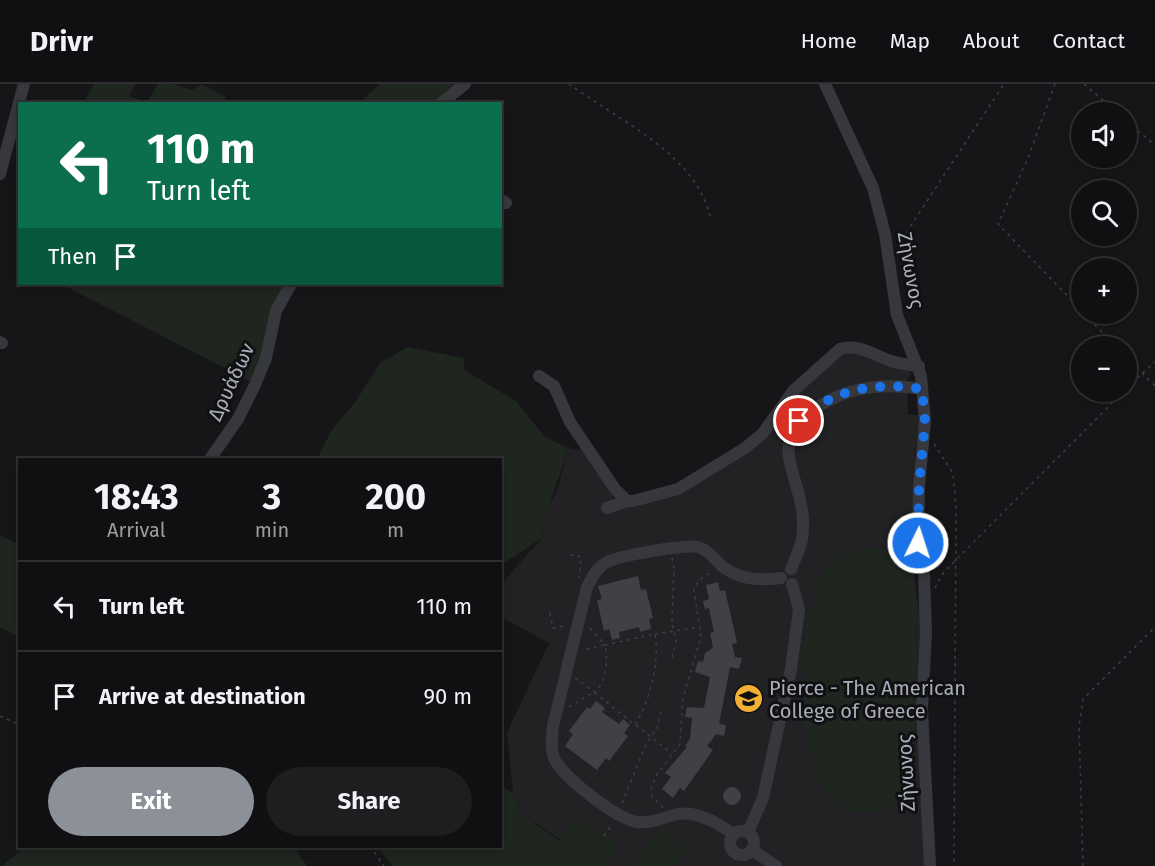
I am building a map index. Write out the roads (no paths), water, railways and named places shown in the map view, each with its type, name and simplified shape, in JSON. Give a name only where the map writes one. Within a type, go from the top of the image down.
[{"type":"street","points":[[21,102],[24,84]]},
{"type":"street","points":[[442,102],[465,84]]},
{"type":"street","name":"Ζήνωνος","points":[[825,84],[873,188],[890,258],[897,315],[919,366],[925,421],[918,543],[924,573],[926,633],[922,709],[930,866]]},
{"type":"street","points":[[0,174],[18,117]]},
{"type":"street","name":"Δρυάδων","points":[[211,458],[238,419],[255,385],[266,358],[276,311],[290,285]]},
{"type":"street","points":[[607,508],[678,489],[745,448],[762,433],[793,391],[840,349],[848,346],[890,361],[919,366]]},
{"type":"street","points":[[539,376],[554,386],[560,395],[570,422],[615,489],[627,501]]},
{"type":"street","points":[[733,834],[692,814],[634,822],[617,813],[566,776],[557,764],[552,750],[556,716],[574,620],[587,587],[593,576],[607,562],[669,549],[699,547],[730,570],[754,578],[786,581],[796,576],[791,569],[803,532],[788,455],[793,427],[807,413],[850,390],[878,386],[922,389]]},
{"type":"street","points":[[748,832],[763,798],[791,669],[799,609],[786,581]]},
{"type":"street","points":[[740,831],[748,832],[753,838],[752,850],[742,855],[734,852],[730,842],[733,834],[740,831]]},
{"type":"street","points":[[752,850],[776,866]]},
{"type":"place","name":"Pierce - The American College of Greece","points":[[748,699]]}]
